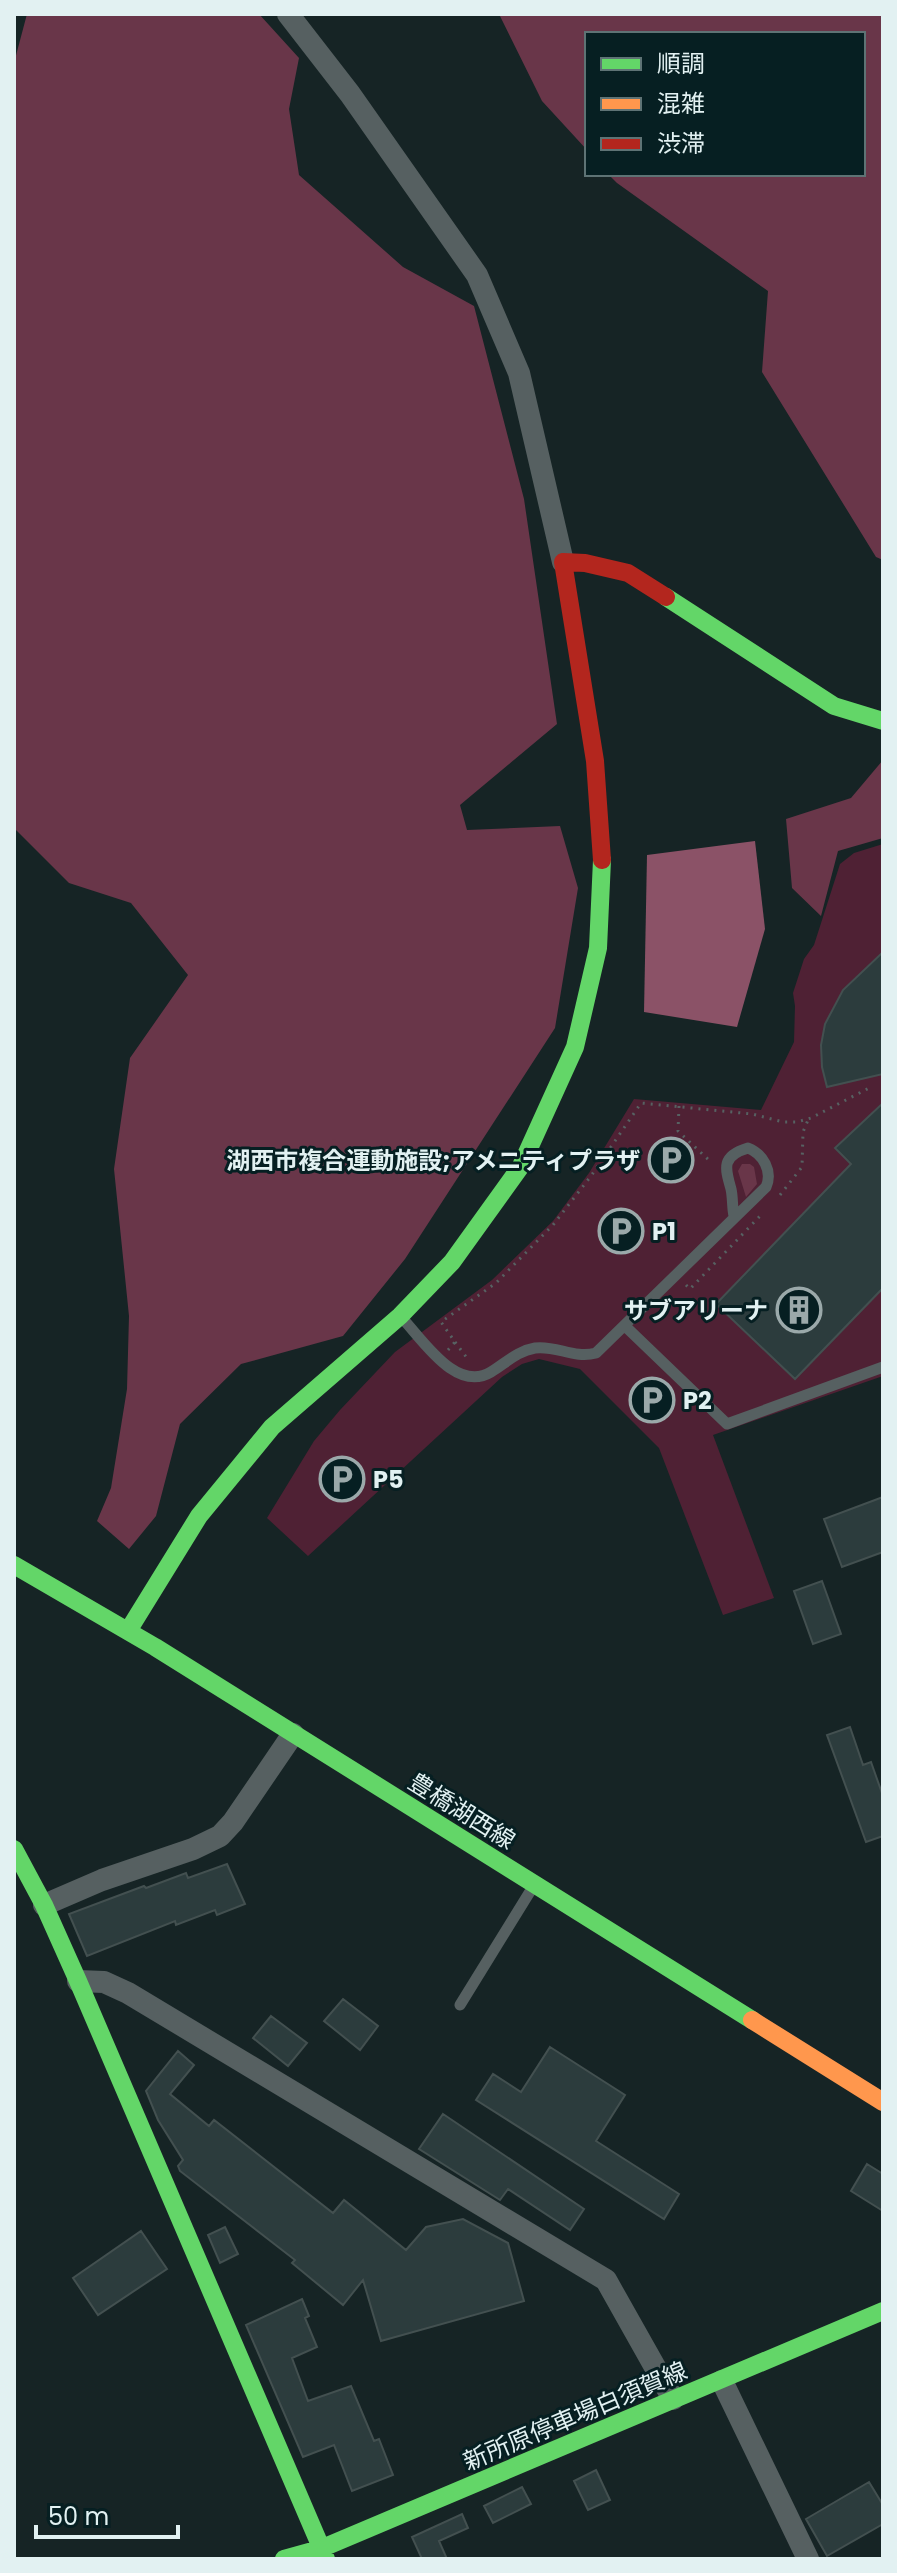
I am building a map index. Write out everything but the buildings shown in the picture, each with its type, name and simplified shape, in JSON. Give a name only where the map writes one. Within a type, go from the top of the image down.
[{"type":"street","points":[[128,1631],[199,1516],[272,1427],[400,1316],[452,1262],[521,1166],[575,1047],[598,948],[602,851],[595,761],[563,562],[519,373],[477,275],[350,94],[288,14]]},
{"type":"street","points":[[563,562],[585,563],[628,573],[834,706],[883,721]]},
{"type":"street","name":"豊橋湖西線","points":[[14,1565],[128,1631],[883,2102]]},
{"type":"street","points":[[44,1905],[220,1836],[233,1822],[293,1734]]},
{"type":"street","points":[[14,1849],[44,1905],[78,1981],[323,2554]]},
{"type":"street","points":[[78,1981],[104,1982],[128,1993],[606,2280],[673,2399]]},
{"type":"street","name":"新所原停車場白須賀線","points":[[284,2559],[323,2554],[673,2399],[883,2311]]},
{"type":"street","points":[[722,2381],[808,2559]]},
{"type":"lane","points":[[400,1316],[456,1373],[465,1376],[482,1376],[516,1354],[538,1347],[576,1356],[596,1353],[734,1216],[751,1204],[769,1181],[760,1154],[748,1148],[736,1152],[726,1164],[734,1216]]},
{"type":"lane","points":[[625,1326],[727,1424],[883,1367]]},
{"type":"lane","points":[[460,2005],[534,1884]]},
{"type":"path","points":[[469,1361],[441,1322],[503,1277],[553,1225],[591,1176],[637,1106],[645,1102],[797,1122],[871,1087]]},
{"type":"path","points":[[679,1106],[678,1131],[711,1162],[713,1169]]},
{"type":"path","points":[[440,1358],[455,1342]]},
{"type":"shaded area","points":[[27,14],[259,14],[299,58],[289,109],[299,175],[403,267],[474,306],[524,499],[557,724],[460,805],[467,830],[560,826],[578,888],[555,1028],[405,1259],[343,1336],[241,1364],[180,1424],[156,1516],[129,1549],[97,1521],[111,1488],[127,1389],[129,1316],[114,1169],[130,1058],[188,975],[131,903],[69,883],[14,828],[14,63]]},
{"type":"shaded area","points":[[499,14],[883,14],[883,560],[876,557],[762,372],[768,291],[610,176],[865,176],[865,32],[585,32],[585,148],[542,101]]},
{"type":"shaded area","points":[[883,760],[883,838],[838,851],[821,916],[792,888],[786,819],[851,798]]},
{"type":"shaded area","points":[[755,841],[765,929],[737,1027],[644,1012],[647,855]]},
{"type":"shaded area","points":[[883,844],[883,1376],[713,1435],[774,1598],[723,1615],[659,1448],[580,1369],[539,1359],[522,1364],[502,1377],[308,1556],[267,1518],[314,1441],[395,1352],[492,1280],[553,1221],[589,1173],[634,1099],[761,1110],[794,1042],[793,993],[804,959],[814,945],[840,864],[854,853]]},
{"type":"shaded area","points":[[742,1164],[754,1167],[757,1184],[746,1197],[738,1171]]},
{"type":"traffic: fast","points":[[666,597],[834,706],[883,721]]},
{"type":"traffic: fast","points":[[128,1631],[199,1516],[272,1427],[400,1316],[452,1262],[521,1166],[575,1047],[598,948],[602,860]]},
{"type":"traffic: fast","points":[[14,1565],[155,1647],[752,2020]]},
{"type":"traffic: fast","points":[[14,1849],[44,1905],[78,1981],[326,2559]]},
{"type":"traffic: fast","points":[[284,2559],[320,2549],[883,2311]]},
{"type":"traffic: slow","points":[[752,2020],[883,2102]]},
{"type":"traffic: jam","points":[[602,860],[595,761],[563,562],[585,563],[628,573],[666,597]]},
{"type":"place","name":"湖西市複合運動施設;アメニティプラザ","points":[[671,1160]]},
{"type":"place","name":"P1","points":[[621,1231]]},
{"type":"place","name":"サブアリーナ","points":[[799,1310]]},
{"type":"place","name":"P2","points":[[652,1400]]},
{"type":"place","name":"P5","points":[[342,1479]]}]
